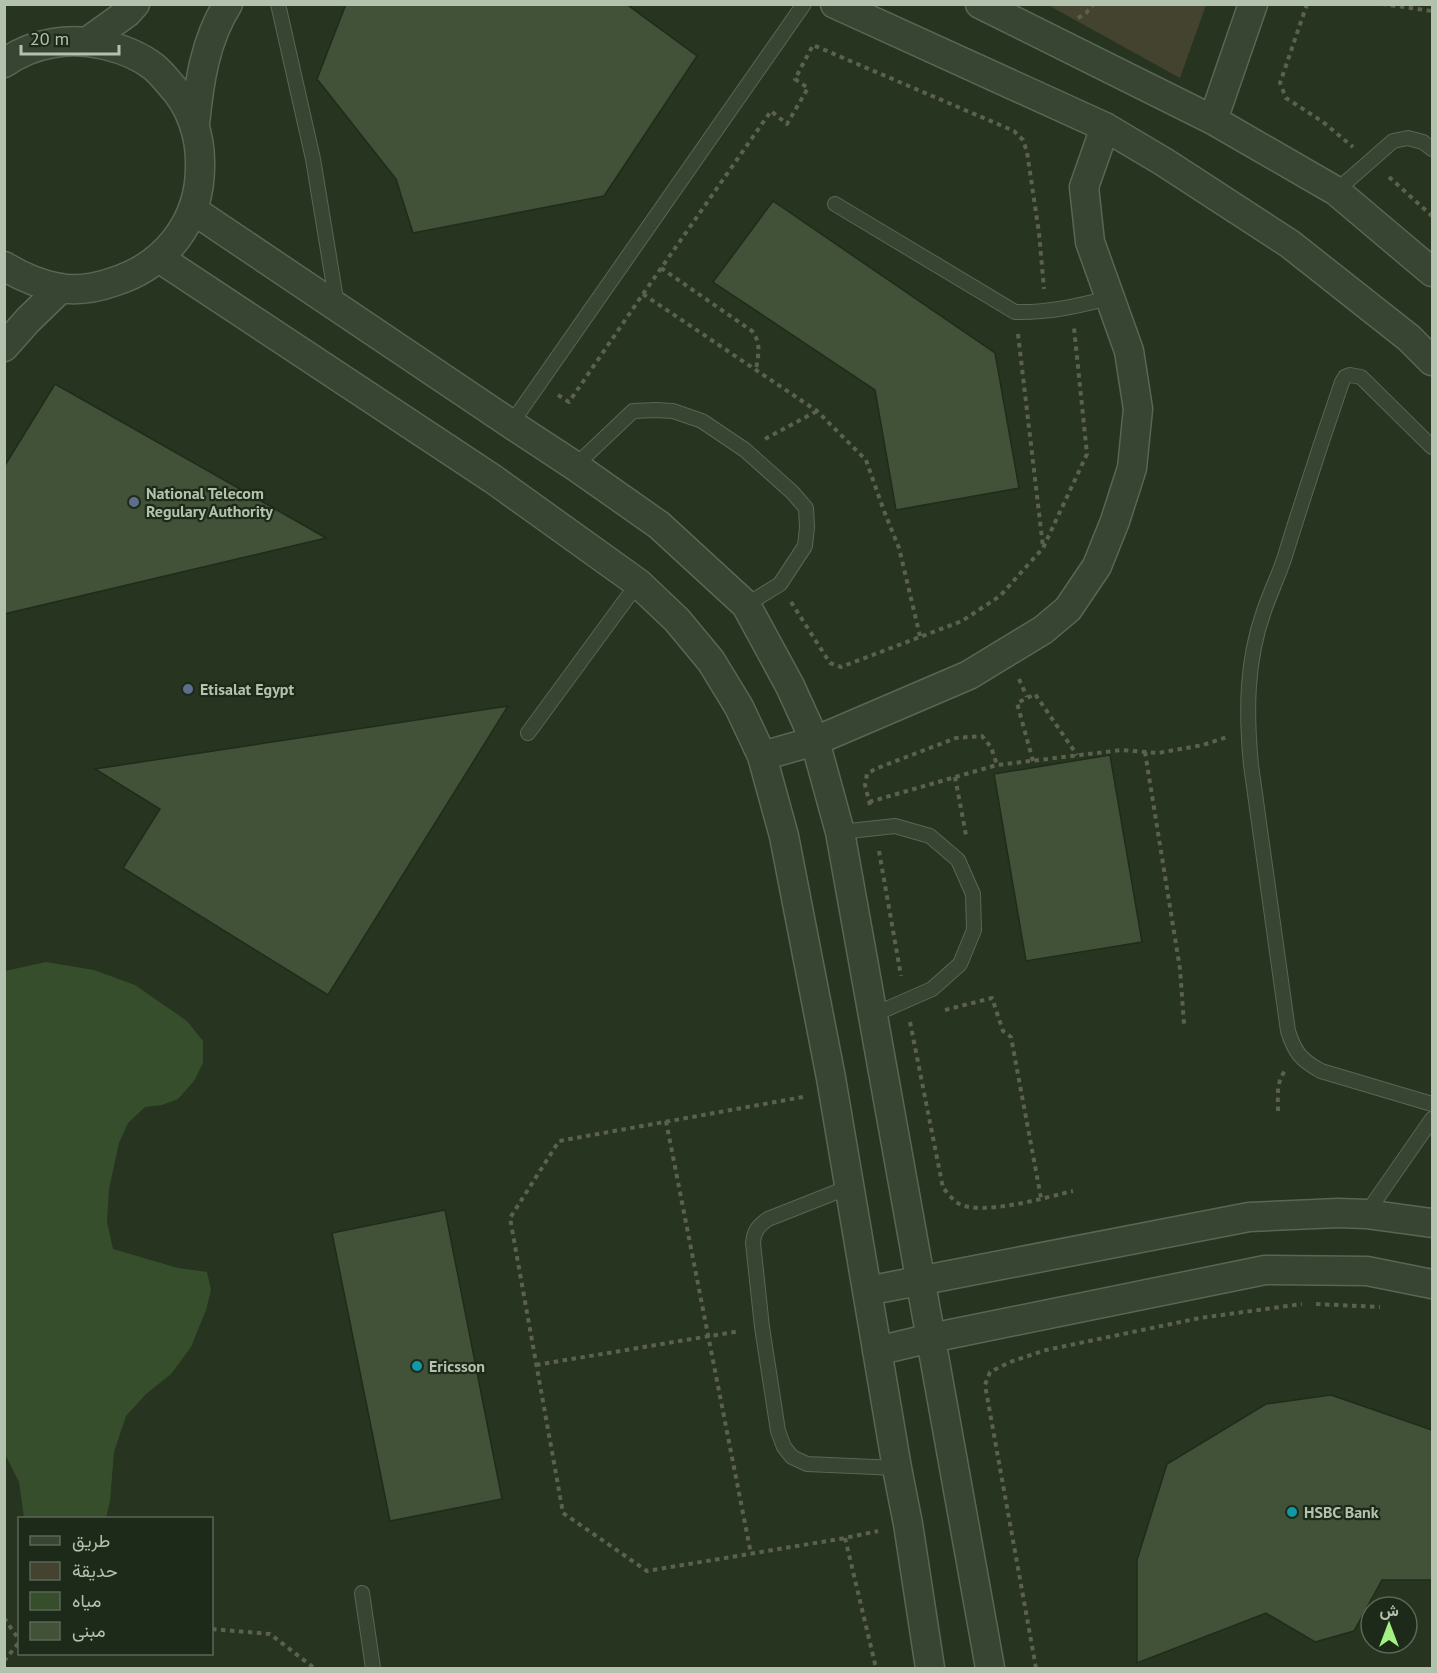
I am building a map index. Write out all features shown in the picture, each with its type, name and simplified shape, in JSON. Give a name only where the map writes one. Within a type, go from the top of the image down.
[{"type":"street","points":[[88,41],[127,13],[135,4]]},
{"type":"street","points":[[195,124],[199,85],[209,46],[228,4]]},
{"type":"street","points":[[835,4],[1105,127],[1164,162],[1290,244],[1409,338],[1432,361]]},
{"type":"street","points":[[980,4],[1213,120],[1336,191],[1432,272]]},
{"type":"street","points":[[1213,120],[1253,4]]},
{"type":"street","points":[[4,266],[27,279],[61,288],[96,288],[129,277],[159,258],[179,236],[193,210],[200,182],[201,152],[195,124],[178,93],[154,67],[122,49],[88,41],[59,41],[32,48],[5,61]]},
{"type":"street","points":[[762,756],[815,741],[969,675],[1044,630],[1068,609],[1097,566],[1115,521],[1132,468],[1138,409],[1129,351],[1090,242],[1084,187],[1105,127]]},
{"type":"street","points":[[193,210],[575,466],[659,525],[746,605],[790,686],[815,741],[840,832],[990,1668]]},
{"type":"street","points":[[159,258],[493,479],[638,583],[677,620],[711,661],[740,707],[762,756],[784,836],[833,1092],[908,1524],[930,1668]]},
{"type":"street","points":[[4,347],[61,288]]},
{"type":"street","points":[[867,1291],[1250,1217],[1338,1212],[1431,1220]]},
{"type":"street","points":[[877,1351],[1266,1270],[1367,1270],[1432,1284]]},
{"type":"lane","points":[[278,4],[313,159],[337,307]]},
{"type":"lane","points":[[511,424],[804,4]]},
{"type":"lane","points":[[1336,191],[1393,141],[1408,138],[1423,142],[1432,149]]},
{"type":"lane","points":[[835,204],[1015,312],[1046,312],[1109,298]]},
{"type":"lane","points":[[1432,447],[1361,377],[1350,375],[1345,377],[1310,476],[1282,566],[1263,613],[1251,663],[1248,697],[1251,765],[1288,1032],[1294,1048],[1305,1062],[1321,1071],[1432,1104]]},
{"type":"lane","points":[[575,466],[633,411],[674,411],[702,421],[745,450],[792,492],[806,508],[807,527],[806,546],[780,584],[746,605]]},
{"type":"lane","points":[[528,733],[638,583]]},
{"type":"lane","points":[[840,832],[895,826],[930,836],[958,860],[973,894],[974,930],[960,964],[932,989],[873,1015]]},
{"type":"lane","points":[[1366,1214],[1432,1119]]},
{"type":"lane","points":[[849,1186],[768,1219],[759,1226],[754,1234],[762,1327],[778,1431],[784,1447],[792,1457],[807,1464],[897,1468]]},
{"type":"lane","points":[[362,1593],[373,1668]]},
{"type":"path","points":[[1307,4],[1280,83],[1286,98],[1323,122],[1371,161],[1432,216]]},
{"type":"path","points":[[1382,4],[1432,11]]},
{"type":"path","points":[[540,383],[569,402],[771,111],[787,124],[808,88],[795,79],[813,45],[1014,131],[1023,140],[1028,152],[1039,233],[1046,312]]},
{"type":"path","points":[[661,268],[752,331],[758,338],[759,346],[756,370]]},
{"type":"path","points":[[643,294],[817,411],[866,460],[899,548],[920,636]]},
{"type":"path","points":[[780,584],[830,663],[841,667],[962,621],[1000,596],[1044,548],[1087,454],[1071,307]]},
{"type":"path","points":[[1015,312],[1044,548]]},
{"type":"path","points":[[745,450],[817,411]]},
{"type":"path","points":[[1033,760],[1017,703],[1035,694],[1077,755]]},
{"type":"path","points":[[1145,752],[1180,969],[1184,1024]]},
{"type":"path","points":[[869,802],[997,765]]},
{"type":"path","points":[[955,777],[970,861],[960,865]]},
{"type":"path","points":[[940,1011],[992,998],[1003,1032],[1011,1037],[1041,1198]]},
{"type":"path","points":[[1278,1111],[1281,1077],[1299,1054]]},
{"type":"path","points":[[833,1092],[559,1141],[510,1218],[563,1513],[647,1571],[844,1538],[908,1524]]},
{"type":"path","points":[[666,1121],[751,1554]]},
{"type":"path","points":[[1036,1668],[985,1385],[990,1372],[1010,1362],[1046,1350],[1200,1318],[1304,1304]]},
{"type":"path","points":[[1315,1304],[1390,1308]]},
{"type":"path","points":[[536,1365],[762,1327]]},
{"type":"path","points":[[844,1538],[876,1668]]},
{"type":"path","points":[[4,1618],[18,1638]]},
{"type":"path","points":[[213,1629],[270,1634],[314,1668]]},
{"type":"path","points":[[4,1661],[18,1644]]},
{"type":"green space","points":[[1048,5],[1206,5],[1180,78]]},
{"type":"water","points":[[46,962],[94,970],[135,985],[187,1021],[203,1041],[203,1063],[194,1081],[178,1099],[162,1105],[145,1107],[128,1123],[119,1143],[109,1189],[107,1222],[113,1249],[178,1268],[207,1272],[211,1290],[206,1310],[191,1347],[171,1374],[146,1394],[126,1416],[114,1452],[110,1501],[106,1517],[24,1517],[19,1482],[5,1454],[5,971]]},
{"type":"building","points":[[346,4],[626,4],[697,56],[604,196],[413,233],[396,179],[317,79]]},
{"type":"building","points":[[773,201],[995,353],[1019,488],[896,510],[875,390],[713,282]]},
{"type":"building","name":"National Telecom Regulary Authority","points":[[55,384],[326,538],[4,614],[4,467]]},
{"type":"building","points":[[508,706],[328,995],[123,868],[160,809],[95,769]]},
{"type":"building","points":[[1110,755],[1142,942],[1026,961],[994,774]]},
{"type":"building","name":"Ericsson","points":[[445,1210],[502,1499],[390,1521],[332,1233]]},
{"type":"building","name":"HSBC Bank","points":[[1331,1395],[1432,1430],[1432,1580],[1382,1580],[1374,1595],[1359,1595],[1359,1622],[1354,1631],[1315,1642],[1266,1613],[1137,1663],[1137,1560],[1167,1464],[1266,1404]]},
{"type":"place","name":"National Telecom Regulary Authority","points":[[134,502]]},
{"type":"place","name":"Etisalat Egypt","points":[[188,689]]},
{"type":"place","name":"Ericsson","points":[[417,1366]]},
{"type":"place","name":"HSBC Bank","points":[[1292,1512]]}]
